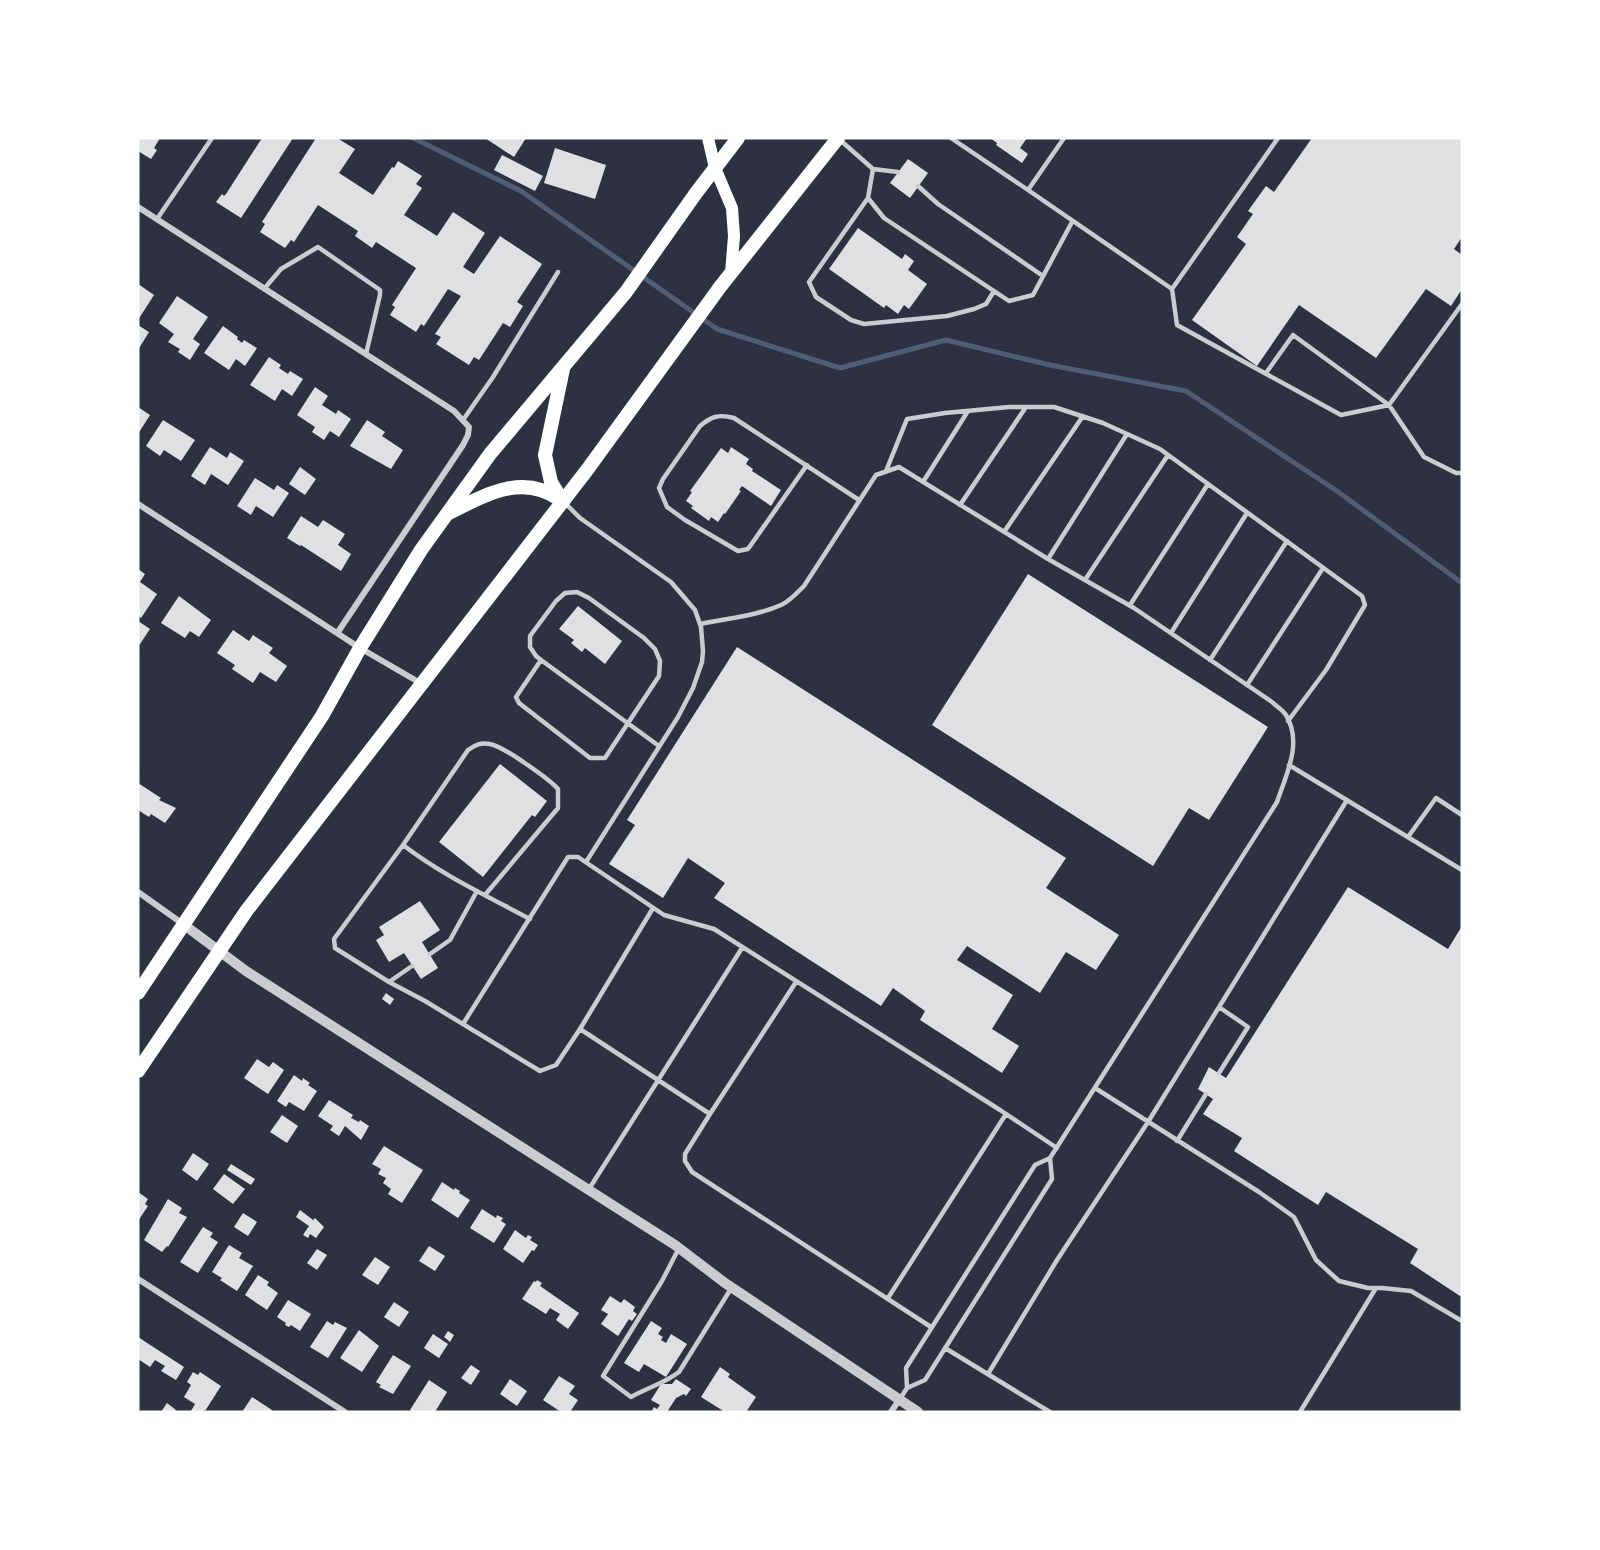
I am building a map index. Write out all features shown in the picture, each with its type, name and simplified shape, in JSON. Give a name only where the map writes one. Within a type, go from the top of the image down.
[{"type":"main road","points":[[708,138],[715,168],[732,208],[734,236],[731,273]]},
{"type":"main road","points":[[138,993],[322,716],[360,648],[421,550],[490,454],[626,292],[738,138]]},
{"type":"main road","points":[[138,1071],[247,910],[563,502],[687,330],[838,138]]},
{"type":"main road","points":[[563,502],[551,482],[545,455],[564,366]]},
{"type":"main road","points":[[447,514],[493,492],[529,486],[546,489],[563,502]]},
{"type":"street","points":[[138,207],[454,411],[469,427],[463,445],[338,632]]},
{"type":"street","points":[[138,504],[360,648],[423,685]]},
{"type":"street","points":[[138,892],[218,951],[680,1248],[732,1287],[918,1412]]},
{"type":"street","points":[[138,1279],[345,1412]]},
{"type":"street","points":[[891,1412],[899,1400]]},
{"type":"lane","points":[[157,219],[212,138]]},
{"type":"lane","points":[[838,138],[873,169],[898,172]]},
{"type":"lane","points":[[951,138],[1172,289]]},
{"type":"lane","points":[[1028,190],[1064,138]]},
{"type":"lane","points":[[1278,138],[1172,289],[1177,325],[1341,415],[1389,405],[1462,304]]},
{"type":"lane","points":[[873,169],[868,198],[809,282],[816,297],[851,320],[864,324],[947,316],[986,304],[994,291]]},
{"type":"lane","points":[[918,186],[938,204],[1042,276]]},
{"type":"lane","points":[[868,198],[884,218],[1010,301],[1033,295],[1072,222]]},
{"type":"lane","points":[[264,289],[281,269],[318,247],[380,290],[366,354]]},
{"type":"lane","points":[[463,420],[494,377],[558,272]]},
{"type":"lane","points":[[1266,373],[1293,335],[1389,405],[1424,457],[1456,473],[1462,473]]},
{"type":"lane","points":[[960,505],[1026,407]]},
{"type":"lane","points":[[886,471],[907,419],[968,411],[1054,407],[1083,416],[1161,449],[1362,597],[1365,605],[1326,670],[1288,721]]},
{"type":"lane","points":[[923,482],[968,411]]},
{"type":"lane","points":[[807,465],[748,549],[738,551],[667,507],[659,488],[663,478],[700,426],[715,416],[723,415],[734,418],[807,465],[859,500]]},
{"type":"lane","points":[[1004,532],[1083,416]]},
{"type":"lane","points":[[1048,559],[1127,434]]},
{"type":"lane","points":[[1085,580],[1168,455]]},
{"type":"lane","points":[[700,624],[782,605],[793,598],[804,586],[876,475],[899,467],[1048,559],[1130,605],[1272,702],[1286,715],[1288,721],[1294,749],[1277,802],[1057,1148],[1050,1158],[1035,1165],[931,1327],[906,1368],[907,1388]]},
{"type":"lane","points":[[1130,605],[1208,484]]},
{"type":"lane","points":[[563,502],[580,518],[671,582],[695,610],[700,624],[702,662],[693,688],[586,862]]},
{"type":"lane","points":[[1171,633],[1247,513]]},
{"type":"lane","points":[[1210,660],[1287,542]]},
{"type":"lane","points":[[1247,685],[1323,568]]},
{"type":"lane","points":[[542,660],[516,697],[519,703],[590,758],[605,758],[629,724],[659,676],[660,661],[656,649],[617,618],[577,592],[565,593],[556,601],[530,636],[530,646],[536,656],[542,660],[629,724],[659,746]]},
{"type":"lane","points":[[485,895],[558,808],[558,789],[550,781],[493,744],[480,743],[468,750],[403,845],[334,939],[335,948],[540,1071],[556,1065],[653,908]]},
{"type":"lane","points":[[1289,765],[1462,870]]},
{"type":"lane","points":[[1408,837],[1436,798],[1462,815]]},
{"type":"lane","points":[[988,1374],[1057,1260],[1148,1122],[1347,800]]},
{"type":"lane","points":[[403,845],[424,862],[530,919]]},
{"type":"lane","points":[[464,1024],[568,857],[578,857],[664,915],[714,929],[1057,1148]]},
{"type":"lane","points":[[430,954],[450,940],[477,891]]},
{"type":"lane","points":[[589,1189],[742,948]]},
{"type":"lane","points":[[389,982],[412,966]]},
{"type":"lane","points":[[796,982],[685,1154],[685,1161],[692,1172],[931,1327]]},
{"type":"lane","points":[[1219,1007],[1248,1027],[1219,1073]]},
{"type":"lane","points":[[580,1029],[710,1114]]},
{"type":"lane","points":[[1095,1088],[1294,1217],[1316,1260],[1333,1276],[1356,1287],[1411,1291],[1462,1321]]},
{"type":"lane","points":[[1177,1141],[1206,1094]]},
{"type":"lane","points":[[888,1298],[1006,1114]]},
{"type":"lane","points":[[899,1400],[907,1388],[925,1380],[1052,1179],[1050,1158]]},
{"type":"lane","points":[[680,1248],[603,1376],[631,1397],[656,1383],[670,1379],[679,1372],[732,1287]]},
{"type":"lane","points":[[1300,1412],[1376,1288]]},
{"type":"lane","points":[[945,1348],[1050,1412]]},
{"type":"building","points":[[138,138],[160,138],[154,148],[157,150],[151,159],[138,151]]},
{"type":"building","points":[[262,138],[293,138],[241,218],[216,202],[222,194],[224,196],[226,194]]},
{"type":"building","points":[[316,138],[337,138],[355,149],[339,173],[373,195],[398,161],[422,176],[416,184],[422,188],[404,215],[437,236],[453,212],[485,233],[463,267],[474,274],[500,236],[542,264],[517,302],[523,306],[510,327],[503,323],[479,360],[474,357],[469,365],[436,344],[441,337],[435,334],[461,296],[448,289],[424,326],[421,324],[416,332],[390,315],[395,307],[392,305],[416,268],[376,242],[372,248],[355,236],[358,231],[318,205],[294,242],[291,240],[285,248],[260,232],[265,224],[262,222]]},
{"type":"building","points":[[485,138],[526,138],[514,157]]},
{"type":"building","points":[[990,138],[1027,138],[1020,148],[1028,154],[1022,163],[996,145],[997,143]]},
{"type":"building","points":[[1312,138],[1462,138],[1462,237],[1454,249],[1462,255],[1462,289],[1451,306],[1426,289],[1376,358],[1299,305],[1257,366],[1192,320],[1246,244],[1237,237],[1253,214],[1248,211],[1266,186],[1274,192]]},
{"type":"building","points":[[555,148],[606,165],[595,199],[544,183]]},
{"type":"building","points":[[502,155],[543,176],[535,191],[494,170]]},
{"type":"building","points":[[908,159],[928,173],[910,198],[890,183]]},
{"type":"building","points":[[858,228],[902,259],[905,254],[914,261],[908,270],[927,284],[909,309],[904,305],[898,314],[886,305],[884,308],[829,269]]},
{"type":"building","points":[[138,284],[154,295],[138,320]]},
{"type":"building","points":[[177,296],[208,317],[193,339],[200,344],[190,360],[178,352],[180,349],[168,342],[174,334],[159,323]]},
{"type":"building","points":[[138,325],[149,332],[138,350]]},
{"type":"building","points":[[223,326],[238,337],[237,339],[242,343],[244,340],[257,348],[245,366],[236,359],[229,370],[204,353]]},
{"type":"building","points":[[269,357],[281,365],[279,368],[288,374],[290,371],[303,379],[292,396],[282,389],[275,401],[250,385]]},
{"type":"building","points":[[315,387],[328,396],[322,405],[336,414],[338,410],[351,419],[339,437],[330,431],[324,440],[312,432],[315,427],[297,415]]},
{"type":"building","points":[[138,407],[150,415],[138,434]]},
{"type":"building","points":[[163,420],[195,440],[181,461],[164,450],[160,456],[146,446]]},
{"type":"building","points":[[367,420],[385,432],[382,436],[403,450],[391,469],[350,446]]},
{"type":"building","points":[[210,447],[227,458],[230,452],[244,461],[228,485],[211,474],[205,485],[191,476]]},
{"type":"building","points":[[731,447],[749,459],[746,464],[753,469],[752,471],[781,490],[771,506],[742,486],[739,490],[741,491],[718,522],[711,517],[709,521],[691,508],[693,506],[686,501],[692,492],[690,491],[721,448],[728,453]]},
{"type":"building","points":[[300,467],[316,479],[305,495],[289,484]]},
{"type":"building","points":[[255,478],[274,490],[277,485],[289,493],[273,517],[256,506],[251,515],[237,506]]},
{"type":"building","points":[[301,516],[318,527],[323,520],[345,534],[338,545],[351,554],[341,571],[287,538]]},
{"type":"building","points":[[138,569],[145,574],[140,582],[157,594],[141,618],[138,616]]},
{"type":"building","points":[[1028,574],[1268,727],[1209,820],[1189,808],[1153,866],[932,725]]},
{"type":"building","points":[[179,596],[211,620],[199,637],[190,631],[185,638],[161,623]]},
{"type":"building","points":[[578,606],[622,641],[605,664],[585,648],[582,652],[571,643],[574,640],[559,629]]},
{"type":"building","points":[[138,621],[150,629],[138,647]]},
{"type":"building","points":[[233,630],[249,641],[253,635],[273,648],[269,653],[287,666],[276,682],[260,672],[253,683],[232,669],[235,665],[217,653]]},
{"type":"building","points":[[737,647],[1066,858],[1046,888],[1119,935],[1096,970],[1066,952],[1040,993],[967,946],[957,960],[1013,995],[992,1029],[1019,1046],[1002,1073],[920,1020],[925,1011],[893,988],[881,1006],[714,898],[725,883],[688,858],[663,898],[609,864],[635,825],[627,820]]},
{"type":"building","points":[[500,764],[547,801],[535,817],[532,815],[483,877],[439,842]]},
{"type":"building","points":[[138,783],[161,798],[159,800],[176,808],[165,823],[151,814],[149,817],[138,810]]},
{"type":"building","points":[[1348,887],[1448,949],[1462,926],[1462,1295],[1460,1296],[1410,1263],[1418,1249],[1326,1192],[1318,1205],[1234,1151],[1242,1138],[1203,1114],[1213,1099],[1198,1089],[1209,1067],[1226,1078]]},
{"type":"building","points":[[420,901],[440,930],[422,942],[438,968],[421,979],[404,953],[389,962],[376,940],[384,935],[379,927]]},
{"type":"building","points":[[386,993],[394,999],[390,1005],[382,999]]},
{"type":"building","points":[[257,1059],[269,1067],[273,1062],[284,1070],[268,1094],[244,1078]]},
{"type":"building","points":[[294,1075],[302,1081],[303,1078],[317,1091],[304,1111],[289,1102],[286,1107],[277,1101]]},
{"type":"building","points":[[329,1100],[353,1115],[351,1118],[359,1122],[360,1120],[369,1126],[361,1140],[345,1126],[339,1136],[330,1130],[333,1126],[318,1116]]},
{"type":"building","points":[[282,1115],[298,1126],[287,1143],[270,1132]]},
{"type":"building","points":[[384,1146],[423,1170],[402,1203],[388,1194],[391,1189],[383,1183],[386,1178],[378,1174],[381,1169],[372,1164]]},
{"type":"building","points":[[193,1153],[209,1164],[197,1181],[182,1170]]},
{"type":"building","points":[[231,1164],[255,1179],[251,1185],[227,1170]]},
{"type":"building","points":[[224,1174],[245,1189],[233,1204],[213,1189]]},
{"type":"building","points":[[442,1182],[460,1191],[459,1193],[470,1200],[458,1218],[431,1200]]},
{"type":"building","points":[[138,1192],[148,1199],[145,1204],[148,1206],[138,1221]]},
{"type":"building","points":[[168,1199],[182,1208],[179,1213],[187,1217],[168,1247],[162,1252],[144,1240]]},
{"type":"building","points":[[482,1209],[496,1218],[497,1215],[503,1218],[501,1221],[506,1224],[494,1243],[470,1228]]},
{"type":"building","points":[[300,1210],[313,1220],[315,1218],[324,1227],[316,1238],[310,1234],[308,1238],[303,1235],[309,1226],[296,1217]]},
{"type":"building","points":[[243,1213],[257,1222],[248,1236],[234,1227]]},
{"type":"building","points":[[203,1227],[213,1233],[210,1237],[218,1242],[198,1273],[180,1262]]},
{"type":"building","points":[[515,1230],[526,1238],[528,1235],[532,1237],[530,1240],[538,1245],[523,1263],[503,1249]]},
{"type":"building","points":[[229,1245],[242,1253],[239,1258],[253,1266],[237,1291],[212,1272]]},
{"type":"building","points":[[429,1246],[445,1256],[435,1271],[419,1261]]},
{"type":"building","points":[[317,1249],[327,1255],[317,1270],[307,1263]]},
{"type":"building","points":[[375,1257],[390,1267],[378,1285],[362,1275]]},
{"type":"building","points":[[258,1275],[269,1282],[267,1285],[278,1293],[267,1310],[245,1295]]},
{"type":"building","points":[[537,1280],[542,1283],[540,1286],[579,1313],[568,1329],[556,1320],[560,1314],[550,1308],[546,1314],[522,1299]]},
{"type":"building","points":[[610,1296],[621,1303],[624,1299],[635,1307],[633,1311],[637,1314],[632,1321],[629,1319],[618,1336],[601,1324],[608,1314],[601,1310]]},
{"type":"building","points":[[288,1300],[311,1314],[300,1331],[291,1325],[289,1327],[285,1325],[286,1323],[277,1317]]},
{"type":"building","points":[[394,1302],[409,1312],[399,1327],[384,1317]]},
{"type":"building","points":[[327,1321],[347,1328],[328,1358],[310,1347]]},
{"type":"building","points":[[651,1321],[662,1328],[658,1334],[663,1337],[661,1340],[666,1343],[671,1334],[687,1344],[666,1377],[644,1364],[639,1372],[624,1363]]},
{"type":"building","points":[[359,1330],[379,1346],[362,1372],[340,1358]]},
{"type":"building","points":[[448,1331],[454,1335],[450,1342],[444,1337]]},
{"type":"building","points":[[433,1334],[448,1344],[439,1358],[424,1348]]},
{"type":"building","points":[[138,1337],[184,1367],[176,1380],[161,1371],[165,1366],[155,1360],[150,1367],[138,1359]]},
{"type":"building","points":[[393,1355],[411,1366],[393,1394],[379,1387],[381,1385],[376,1382]]},
{"type":"building","points":[[471,1365],[480,1371],[471,1385],[461,1378]]},
{"type":"building","points":[[720,1367],[730,1374],[728,1377],[756,1397],[746,1412],[725,1412],[701,1397]]},
{"type":"building","points":[[193,1372],[198,1375],[200,1372],[221,1386],[205,1411],[202,1412],[191,1411],[195,1404],[184,1397],[191,1385],[187,1382]]},
{"type":"building","points":[[559,1376],[575,1386],[569,1394],[578,1400],[570,1412],[561,1412],[543,1400]]},
{"type":"building","points":[[510,1379],[527,1391],[517,1406],[500,1394]]},
{"type":"building","points":[[676,1379],[691,1389],[686,1396],[684,1394],[676,1398],[667,1412],[651,1412],[654,1407],[657,1409],[660,1405],[651,1400],[661,1384],[672,1384]]},
{"type":"building","points":[[429,1380],[447,1392],[435,1412],[413,1412],[410,1410]]},
{"type":"building","points":[[252,1397],[272,1410],[271,1412],[242,1412]]},
{"type":"building","points":[[167,1403],[176,1410],[175,1412],[161,1412]]},
{"type":"waterway","points":[[413,138],[521,191],[717,329],[840,368],[946,340],[1050,365],[1186,391],[1337,491],[1462,583]]}]
